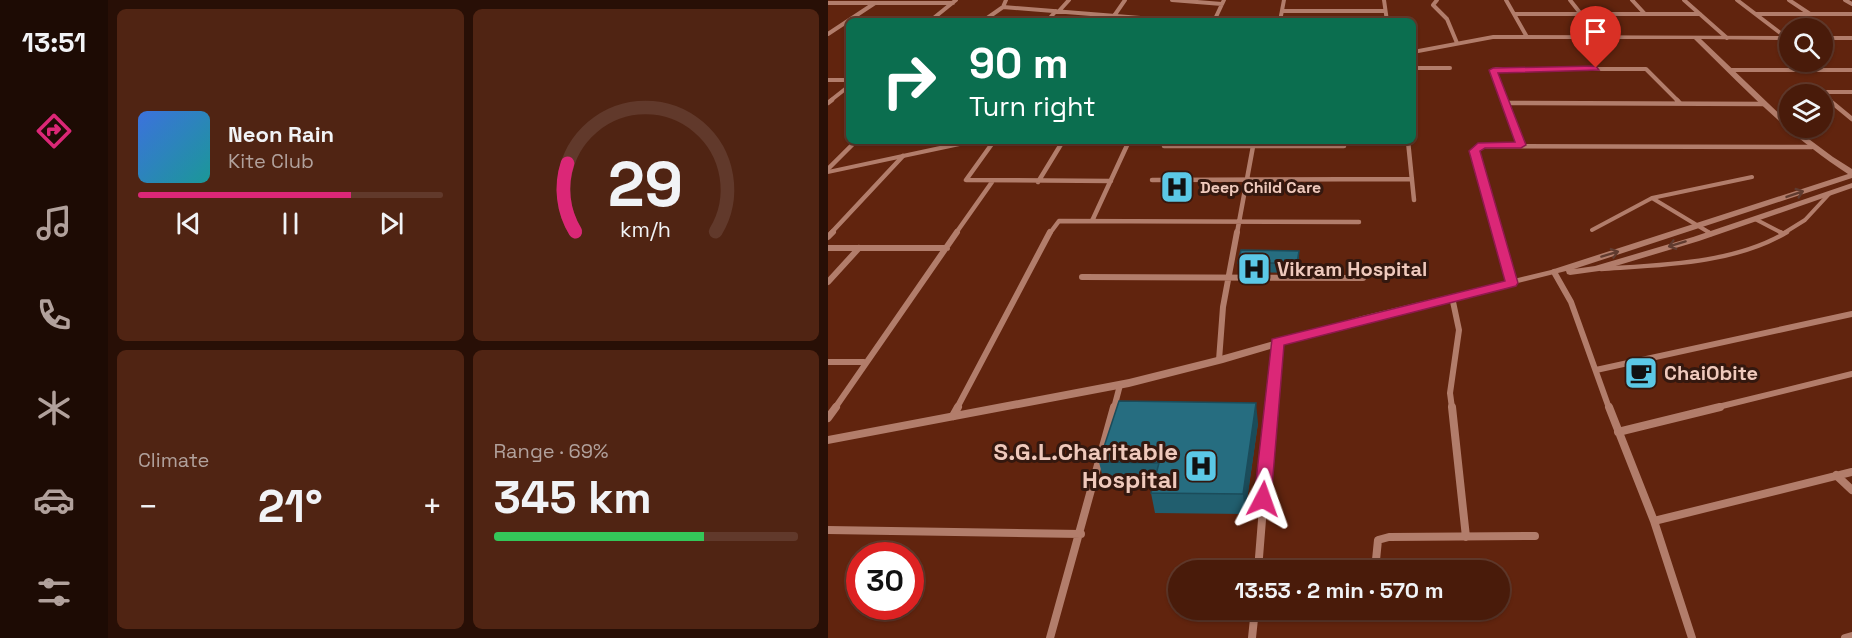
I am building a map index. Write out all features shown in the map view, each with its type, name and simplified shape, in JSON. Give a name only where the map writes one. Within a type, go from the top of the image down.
[{"type":"street","points":[[987,18],[1003,7],[1006,0]]},
{"type":"street","points":[[1050,18],[1069,0]]},
{"type":"street","points":[[1114,16],[1125,0]]},
{"type":"street","points":[[1172,0],[1223,2],[1215,18]]},
{"type":"street","points":[[1281,18],[1284,0]]},
{"type":"street","points":[[1384,0],[1386,18]]},
{"type":"street","points":[[1437,0],[1433,4],[1447,19],[1457,43]]},
{"type":"street","points":[[1506,0],[1527,37]]},
{"type":"street","points":[[1570,0],[1581,14]]},
{"type":"street","points":[[1632,0],[1645,14]]},
{"type":"street","points":[[1684,0],[1727,38]]},
{"type":"street","points":[[1737,0],[1779,31]]},
{"type":"street","points":[[1789,0],[1810,14]]},
{"type":"street","points":[[1845,0],[1852,4]]},
{"type":"street","points":[[828,3],[954,1]]},
{"type":"street","points":[[934,18],[954,1]]},
{"type":"street","points":[[853,18],[876,3]]},
{"type":"street","points":[[1003,7],[1140,18]]},
{"type":"street","points":[[1282,11],[1385,11]]},
{"type":"street","points":[[1514,14],[1700,14]]},
{"type":"street","points":[[1756,14],[1852,14]]},
{"type":"street","points":[[828,34],[846,22]]},
{"type":"street","points":[[1416,51],[1481,38],[1779,38]]},
{"type":"street","points":[[1696,38],[1812,147],[1852,174]]},
{"type":"street","points":[[1833,38],[1852,38]]},
{"type":"street","points":[[1416,68],[1450,68]]},
{"type":"street","points":[[1521,145],[1492,73],[1496,69],[1646,69],[1680,103]]},
{"type":"street","points":[[1729,70],[1852,70]]},
{"type":"street","points":[[828,80],[846,80]]},
{"type":"street","points":[[828,103],[846,88]]},
{"type":"street","points":[[1852,92],[1820,92],[1852,119]]},
{"type":"street","points":[[1505,103],[1765,104]]},
{"type":"street","points":[[828,170],[853,144]]},
{"type":"street","points":[[828,170],[960,144]]},
{"type":"street","points":[[992,144],[966,180],[992,182],[1111,181]]},
{"type":"street","points":[[1038,182],[1062,144]]},
{"type":"street","points":[[1092,221],[1128,144]]},
{"type":"street","points":[[1164,146],[1224,144]]},
{"type":"street","points":[[1219,360],[1228,278],[1254,144]]},
{"type":"street","points":[[1284,144],[1344,146]]},
{"type":"street","points":[[1408,144],[1414,200]]},
{"type":"street","points":[[1512,283],[1474,151],[1478,146],[1812,147]]},
{"type":"street","points":[[828,237],[903,156]]},
{"type":"street","points":[[828,440],[1120,385],[1219,360],[1277,342],[1554,272],[1852,174]]},
{"type":"street","points":[[1152,180],[1412,179]]},
{"type":"street","points":[[828,418],[864,362],[992,182]]},
{"type":"street","points":[[1554,272],[1596,269],[1711,234],[1852,185]]},
{"type":"street","points":[[953,416],[1054,225],[1066,220],[1359,222]]},
{"type":"street","points":[[828,248],[947,248]]},
{"type":"street","points":[[828,282],[859,248]]},
{"type":"street","points":[[1554,272],[1571,302],[1618,432],[1654,520],[1692,638]]},
{"type":"street","points":[[1082,277],[1363,278]]},
{"type":"street","points":[[1452,297],[1459,330],[1451,373],[1451,410],[1466,537]]},
{"type":"street","points":[[1596,370],[1852,314]]},
{"type":"street","points":[[1259,560],[1277,342]]},
{"type":"street","points":[[828,362],[864,362]]},
{"type":"street","points":[[1618,432],[1852,374]]},
{"type":"street","points":[[1050,638],[1081,534],[1120,385]]},
{"type":"street","points":[[1654,520],[1852,472]]},
{"type":"street","points":[[1836,475],[1852,490]]},
{"type":"street","points":[[828,530],[1081,534]]},
{"type":"street","points":[[1375,560],[1378,540],[1389,537],[1535,536]]},
{"type":"street","points":[[1252,638],[1254,620]]},
{"type":"street","points":[[1845,638],[1852,636]]},
{"type":"lane","points":[[1592,230],[1652,198],[1752,177]]},
{"type":"lane","points":[[1596,269],[1727,254],[1759,244],[1800,224],[1830,193]]},
{"type":"lane","points":[[1652,198],[1711,234]]},
{"type":"lane","points":[[1754,219],[1782,233]]},
{"type":"building","points":[[1241,250],[1299,251],[1297,263],[1238,263]]},
{"type":"building","points":[[1119,401],[1256,403],[1243,494],[1151,493],[1159,463],[1099,462]]},
{"type":"place","name":"Deep Child Care","points":[[1177,187]]},
{"type":"place","name":"Vikram Hospital","points":[[1254,269]]},
{"type":"place","name":"ChaiObite","points":[[1641,373]]},
{"type":"place","name":"S.G.L.Charitable Hospital","points":[[1201,466]]},
{"type":"route","points":[[1263,499],[1277,342],[1512,283],[1474,151],[1478,146],[1485,145],[1521,145],[1492,73],[1493,70],[1502,68],[1596,68]]}]
